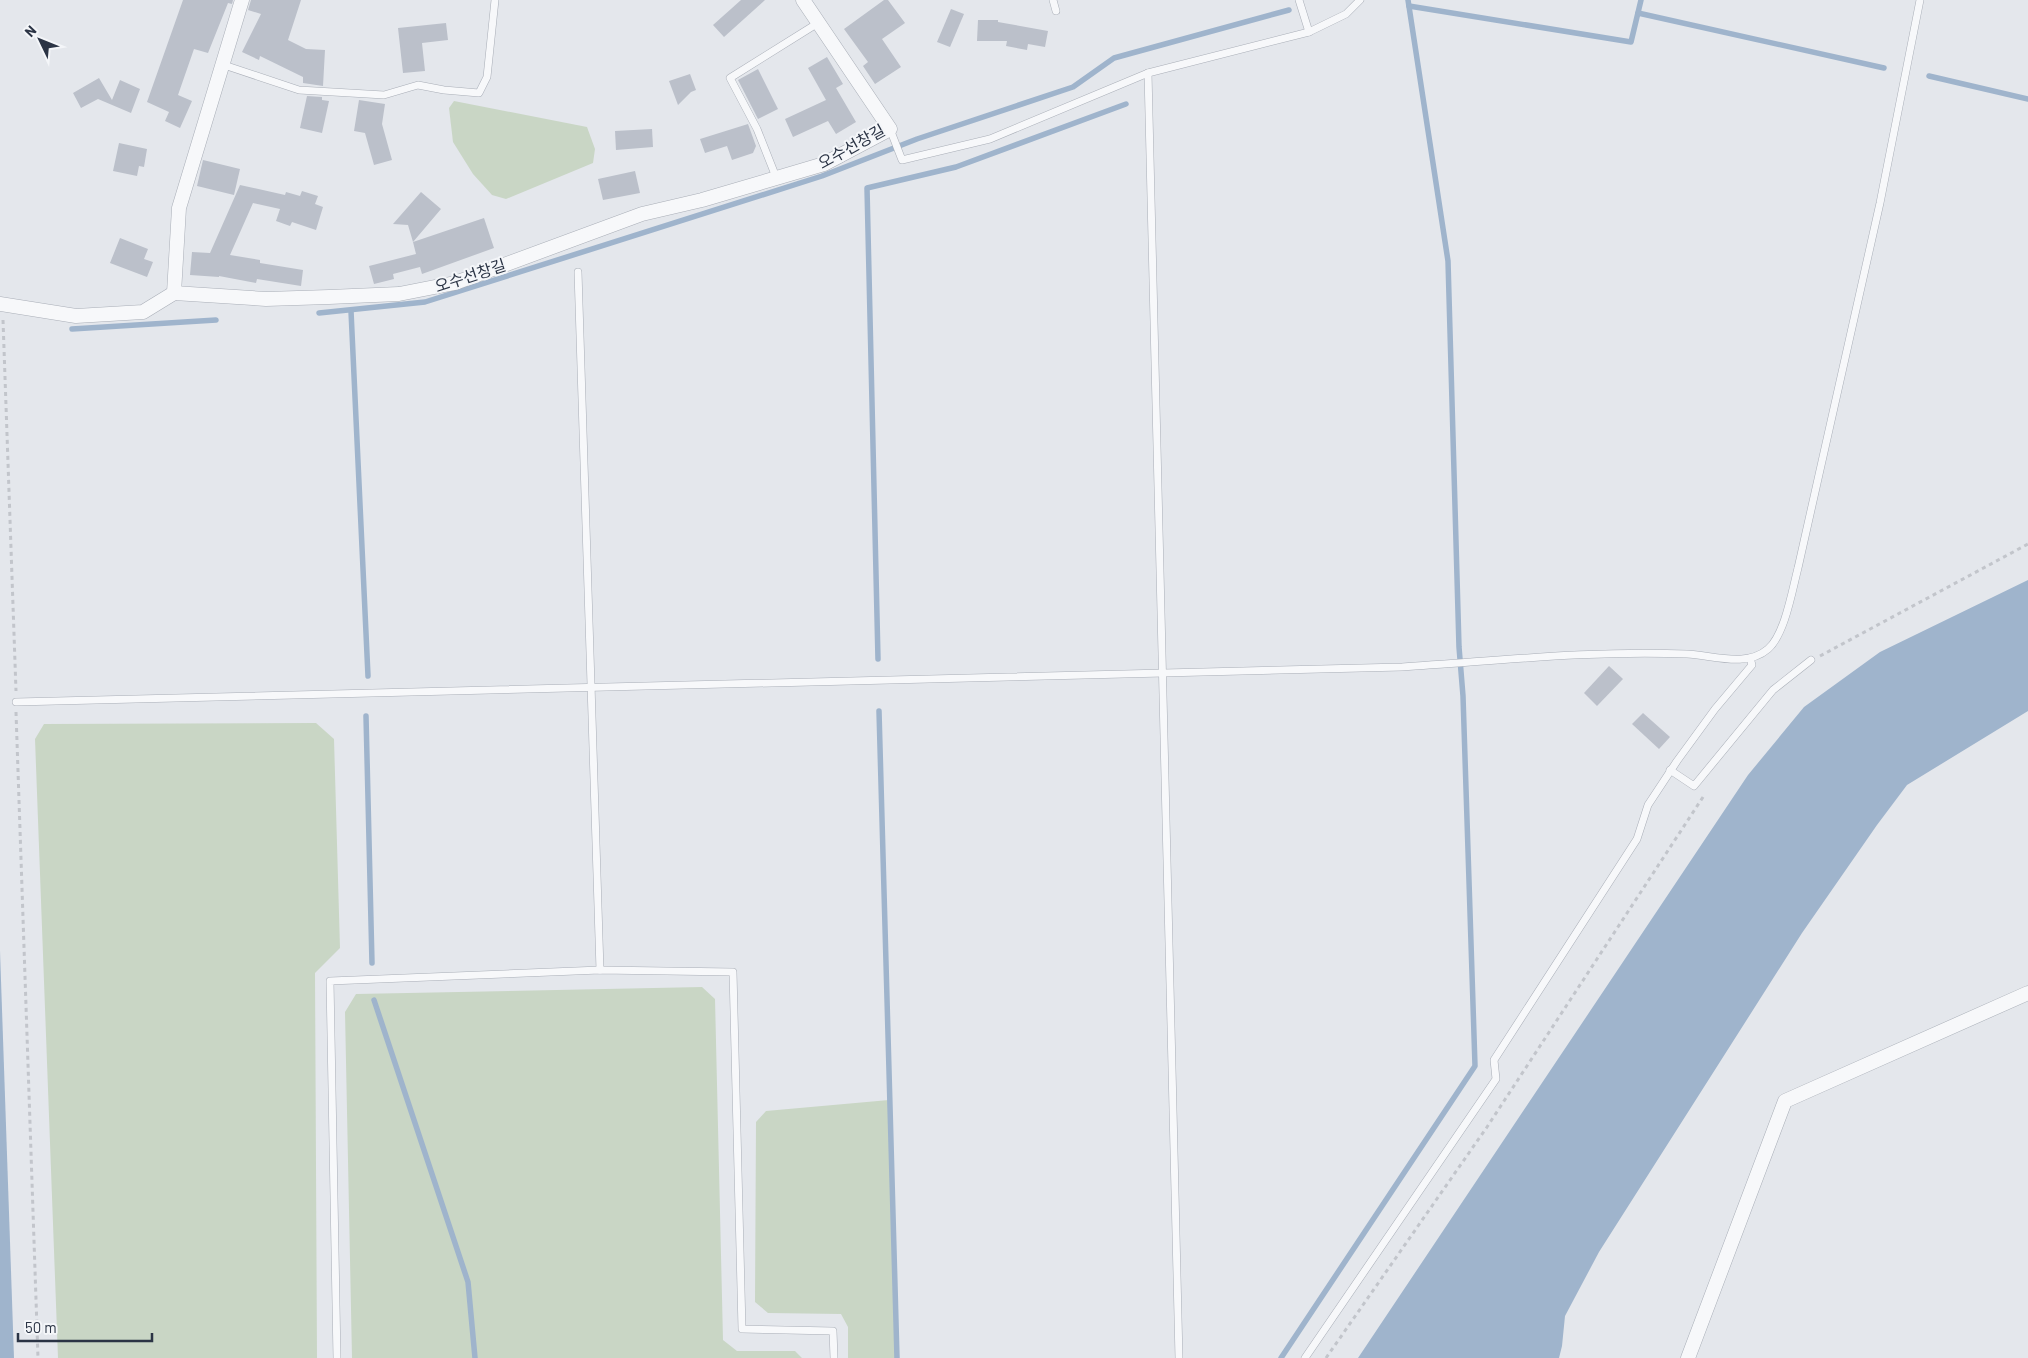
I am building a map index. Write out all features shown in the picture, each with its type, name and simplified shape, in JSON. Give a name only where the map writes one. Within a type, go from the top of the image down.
[{"type":"street","points":[[1,304],[76,316],[143,312],[174,293],[179,208],[224,66],[242,0]]},
{"type":"street","name":"오수선창길","points":[[174,293],[266,298],[399,294],[455,283],[642,214],[702,200],[824,164],[890,129],[803,0]]},
{"type":"street","points":[[1688,1358],[1785,1101],[2028,993]]},
{"type":"lane","points":[[224,66],[299,90],[384,96],[418,84],[444,90],[479,93],[487,77],[495,0]]},
{"type":"lane","points":[[1052,0],[1056,11]]},
{"type":"lane","points":[[1299,0],[1309,32]]},
{"type":"lane","points":[[890,129],[902,160],[990,140],[1148,73],[1309,32],[1346,14],[1360,0]]},
{"type":"lane","points":[[16,702],[1429,665],[1612,653],[1657,653],[1743,659],[1756,656],[1768,649],[1783,624],[1798,568],[1880,203],[1920,0]]},
{"type":"lane","points":[[776,177],[758,129],[730,78],[818,23]]},
{"type":"lane","points":[[1148,73],[1164,672],[1179,1358]]},
{"type":"lane","points":[[578,272],[600,970]]},
{"type":"lane","points":[[1305,1358],[1496,1079],[1494,1060],[1637,840],[1648,805],[1670,770],[1715,709],[1752,665],[1750,658]]},
{"type":"lane","points":[[1670,770],[1694,786],[1773,690],[1811,660]]},
{"type":"lane","points":[[337,1358],[330,981],[600,970],[733,972],[742,1329],[833,1331],[834,1358]]},
{"type":"path","points":[[1,304],[38,1358]]},
{"type":"path","points":[[1811,660],[2028,544]]},
{"type":"path","points":[[1326,1358],[1487,1127],[1707,790]]},
{"type":"green space","points":[[454,101],[587,127],[595,149],[593,163],[506,199],[492,195],[473,174],[453,142],[449,108]]},
{"type":"green space","points":[[316,723],[334,739],[340,948],[315,973],[317,1358],[58,1358],[35,739],[44,724]]},
{"type":"green space","points":[[702,987],[715,999],[723,1340],[737,1351],[795,1351],[802,1358],[352,1358],[345,1012],[356,994]]},
{"type":"green space","points":[[889,1100],[897,1358],[848,1358],[848,1327],[841,1314],[768,1313],[755,1302],[756,1122],[766,1111]]},
{"type":"water","points":[[2028,580],[2028,711],[1907,785],[1877,825],[1802,933],[1599,1252],[1565,1316],[1559,1358],[1358,1358],[1748,775],[1804,707],[1880,652]]},
{"type":"water","points":[[0,951],[14,1358],[0,1358]]},
{"type":"building","points":[[183,0],[233,0],[232,4],[228,3],[208,53],[194,49],[178,95],[192,101],[180,128],[165,121],[169,112],[147,102]]},
{"type":"building","points":[[251,0],[301,0],[288,40],[306,49],[325,50],[323,86],[303,83],[303,77],[260,56],[259,60],[242,52],[261,14],[248,10]]},
{"type":"building","points":[[741,0],[765,0],[724,37],[713,25]]},
{"type":"building","points":[[884,0],[888,0],[905,23],[882,39],[901,67],[875,84],[863,66],[868,62],[844,29]]},
{"type":"building","points":[[951,9],[964,14],[950,47],[937,42]]},
{"type":"building","points":[[978,20],[998,20],[998,22],[1048,31],[1045,47],[1028,44],[1027,50],[1006,46],[1007,41],[977,41]]},
{"type":"building","points":[[446,23],[448,40],[422,43],[425,71],[403,73],[398,28]]},
{"type":"building","points":[[827,57],[843,84],[836,88],[856,122],[836,134],[828,121],[793,137],[785,119],[826,100],[808,68]]},
{"type":"building","points":[[758,69],[778,109],[758,119],[738,80]]},
{"type":"building","points":[[690,74],[696,90],[691,92],[678,105],[669,81]]},
{"type":"building","points":[[99,78],[112,100],[120,80],[140,89],[131,113],[98,99],[81,108],[73,93]]},
{"type":"building","points":[[307,96],[322,97],[322,100],[329,101],[322,133],[300,128]]},
{"type":"building","points":[[359,100],[385,104],[382,124],[392,160],[374,165],[365,133],[354,131]]},
{"type":"building","points":[[748,124],[756,146],[753,153],[732,160],[727,146],[705,153],[700,139]]},
{"type":"building","points":[[652,129],[653,147],[616,150],[615,131]]},
{"type":"building","points":[[119,143],[147,149],[144,167],[139,166],[137,176],[113,171]]},
{"type":"building","points":[[203,160],[240,169],[234,195],[197,186]]},
{"type":"building","points":[[635,171],[640,193],[603,200],[598,179]]},
{"type":"building","points":[[240,185],[285,195],[286,192],[300,196],[302,191],[318,196],[315,204],[323,207],[316,230],[292,222],[290,226],[276,221],[280,209],[253,203],[230,255],[260,260],[260,263],[303,270],[301,286],[257,279],[256,283],[219,276],[190,275],[192,252],[210,253]]},
{"type":"building","points":[[421,192],[441,209],[413,242],[408,225],[393,224]]},
{"type":"building","points":[[484,218],[494,248],[422,274],[420,267],[393,274],[394,279],[374,284],[369,266],[416,254],[413,242]]},
{"type":"building","points":[[120,238],[148,249],[144,259],[153,262],[147,277],[110,263]]},
{"type":"building","points":[[1609,666],[1623,679],[1597,706],[1584,693]]},
{"type":"building","points":[[1643,713],[1670,737],[1659,749],[1632,724]]},
{"type":"waterway","points":[[1281,1358],[1475,1066],[1463,696],[1459,647],[1448,261],[1408,0]]},
{"type":"waterway","points":[[1409,6],[1631,42],[1641,0]]},
{"type":"waterway","points":[[319,313],[425,302],[822,176],[917,139],[1073,87],[1114,58],[1289,10]]},
{"type":"waterway","points":[[1638,13],[1884,68]]},
{"type":"waterway","points":[[1929,76],[2028,99]]},
{"type":"waterway","points":[[878,659],[867,188],[956,167],[1126,104]]},
{"type":"waterway","points":[[351,311],[368,676]]},
{"type":"waterway","points":[[72,329],[216,320]]},
{"type":"waterway","points":[[879,711],[897,1358]]},
{"type":"waterway","points":[[366,716],[372,963]]},
{"type":"waterway","points":[[374,1000],[468,1282],[475,1358]]}]
